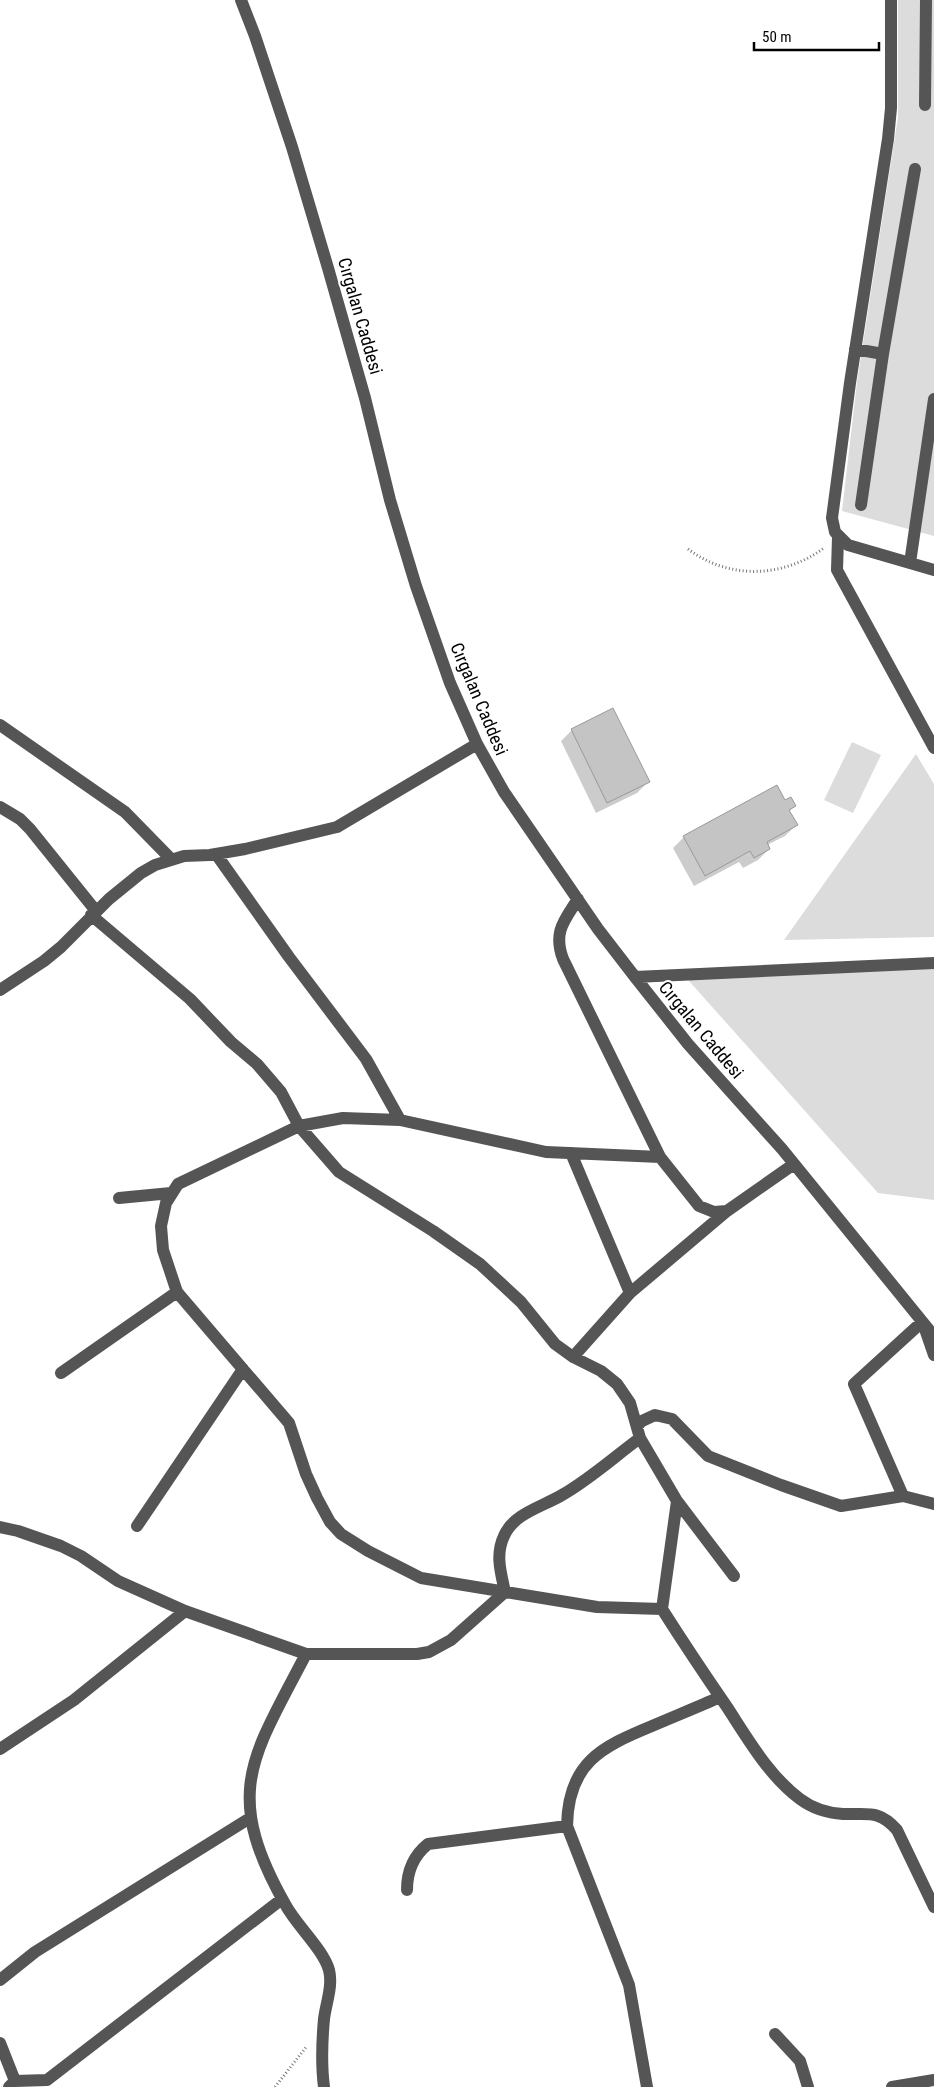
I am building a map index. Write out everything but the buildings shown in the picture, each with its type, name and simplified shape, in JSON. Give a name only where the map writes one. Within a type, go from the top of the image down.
[{"type":"street","name":"Cırgalan Caddesi","points":[[241,0],[289,137],[365,398],[390,500],[413,578],[450,683],[476,744],[504,792],[635,977],[694,1050],[794,1164],[928,1323],[934,1336]]},
{"type":"street","points":[[891,0],[891,108],[888,139],[832,518],[838,537],[837,570],[934,748]]},
{"type":"street","points":[[925,104],[926,0]]},
{"type":"street","points":[[861,506],[883,354],[915,169]]},
{"type":"street","points":[[856,349],[883,354]]},
{"type":"street","points":[[910,563],[934,399]]},
{"type":"street","points":[[838,537],[854,547],[934,570]]},
{"type":"street","points":[[0,725],[125,812],[171,859]]},
{"type":"street","points":[[0,990],[44,961],[61,947],[94,913],[140,873],[171,859],[216,854],[281,842],[337,827],[476,744]]},
{"type":"street","points":[[0,807],[20,819],[30,828],[94,913],[190,999],[231,1042],[257,1064],[281,1092],[299,1126],[339,1172],[441,1236],[480,1264],[521,1302],[555,1344],[573,1357],[601,1371],[617,1384],[630,1403],[639,1432],[677,1501],[734,1576]]},
{"type":"street","points":[[216,854],[289,957],[366,1059],[400,1120]]},
{"type":"street","points":[[578,899],[560,927],[560,951],[660,1157],[700,1206],[714,1212],[727,1210]]},
{"type":"street","points":[[635,977],[934,963]]},
{"type":"street","points":[[660,1157],[546,1152],[400,1120],[344,1118],[299,1126],[178,1184],[171,1193],[162,1214],[161,1238],[169,1272],[177,1292],[289,1423],[296,1449],[313,1490],[323,1510],[341,1534],[368,1552],[421,1578],[597,1607],[662,1609]]},
{"type":"street","points":[[571,1153],[630,1293]]},
{"type":"street","points":[[573,1357],[630,1293],[727,1210],[794,1164]]},
{"type":"street","points":[[119,1198],[171,1193]]},
{"type":"street","points":[[61,1373],[177,1292]]},
{"type":"street","name":"Cırgalan Caddesi","points":[[928,1323],[934,1355]]},
{"type":"street","points":[[903,1496],[854,1384],[928,1323]]},
{"type":"street","points":[[137,1526],[243,1369]]},
{"type":"street","points":[[505,1592],[498,1558],[502,1538],[512,1524],[518,1518],[563,1495],[639,1432],[648,1417],[655,1415],[667,1417],[678,1423],[708,1456],[841,1506],[903,1496],[934,1504]]},
{"type":"street","points":[[677,1501],[662,1609],[756,1752],[792,1792],[813,1807],[834,1813],[870,1813],[886,1819],[898,1830],[934,1907]]},
{"type":"street","points":[[0,1527],[18,1531],[61,1546],[87,1560],[118,1581],[185,1612],[306,1654],[417,1654],[429,1652],[451,1640],[505,1592]]},
{"type":"street","points":[[0,1749],[74,1700],[185,1612]]},
{"type":"street","points":[[306,1654],[268,1726],[254,1760],[248,1789],[250,1818],[266,1866],[282,1899],[302,1931],[323,1957],[330,1972],[330,1989],[322,2040],[324,2087]]},
{"type":"street","points":[[647,2087],[629,1985],[567,1826],[567,1812],[573,1787],[586,1764],[596,1754],[620,1739],[720,1697]]},
{"type":"street","points":[[0,1980],[35,1952],[250,1818]]},
{"type":"street","points":[[407,1890],[408,1870],[413,1861],[428,1844],[567,1826]]},
{"type":"street","points":[[0,2043],[13,2085],[47,2080],[282,1899]]},
{"type":"street","points":[[775,2034],[800,2061],[808,2087]]},
{"type":"street","points":[[892,2087],[934,2080]]},
{"type":"path","points":[[688,549],[698,557],[722,568],[748,572],[762,571],[808,560],[838,537]]},
{"type":"path","points":[[275,2087],[310,2043]]},
{"type":"shaded area","points":[[898,0],[934,0],[934,536],[842,511],[857,382],[898,117]]},
{"type":"shaded area","points":[[852,742],[881,755],[853,813],[824,800]]},
{"type":"shaded area","points":[[916,754],[934,784],[934,937],[784,940]]},
{"type":"shaded area","points":[[934,964],[934,1200],[878,1193],[681,972]]}]
